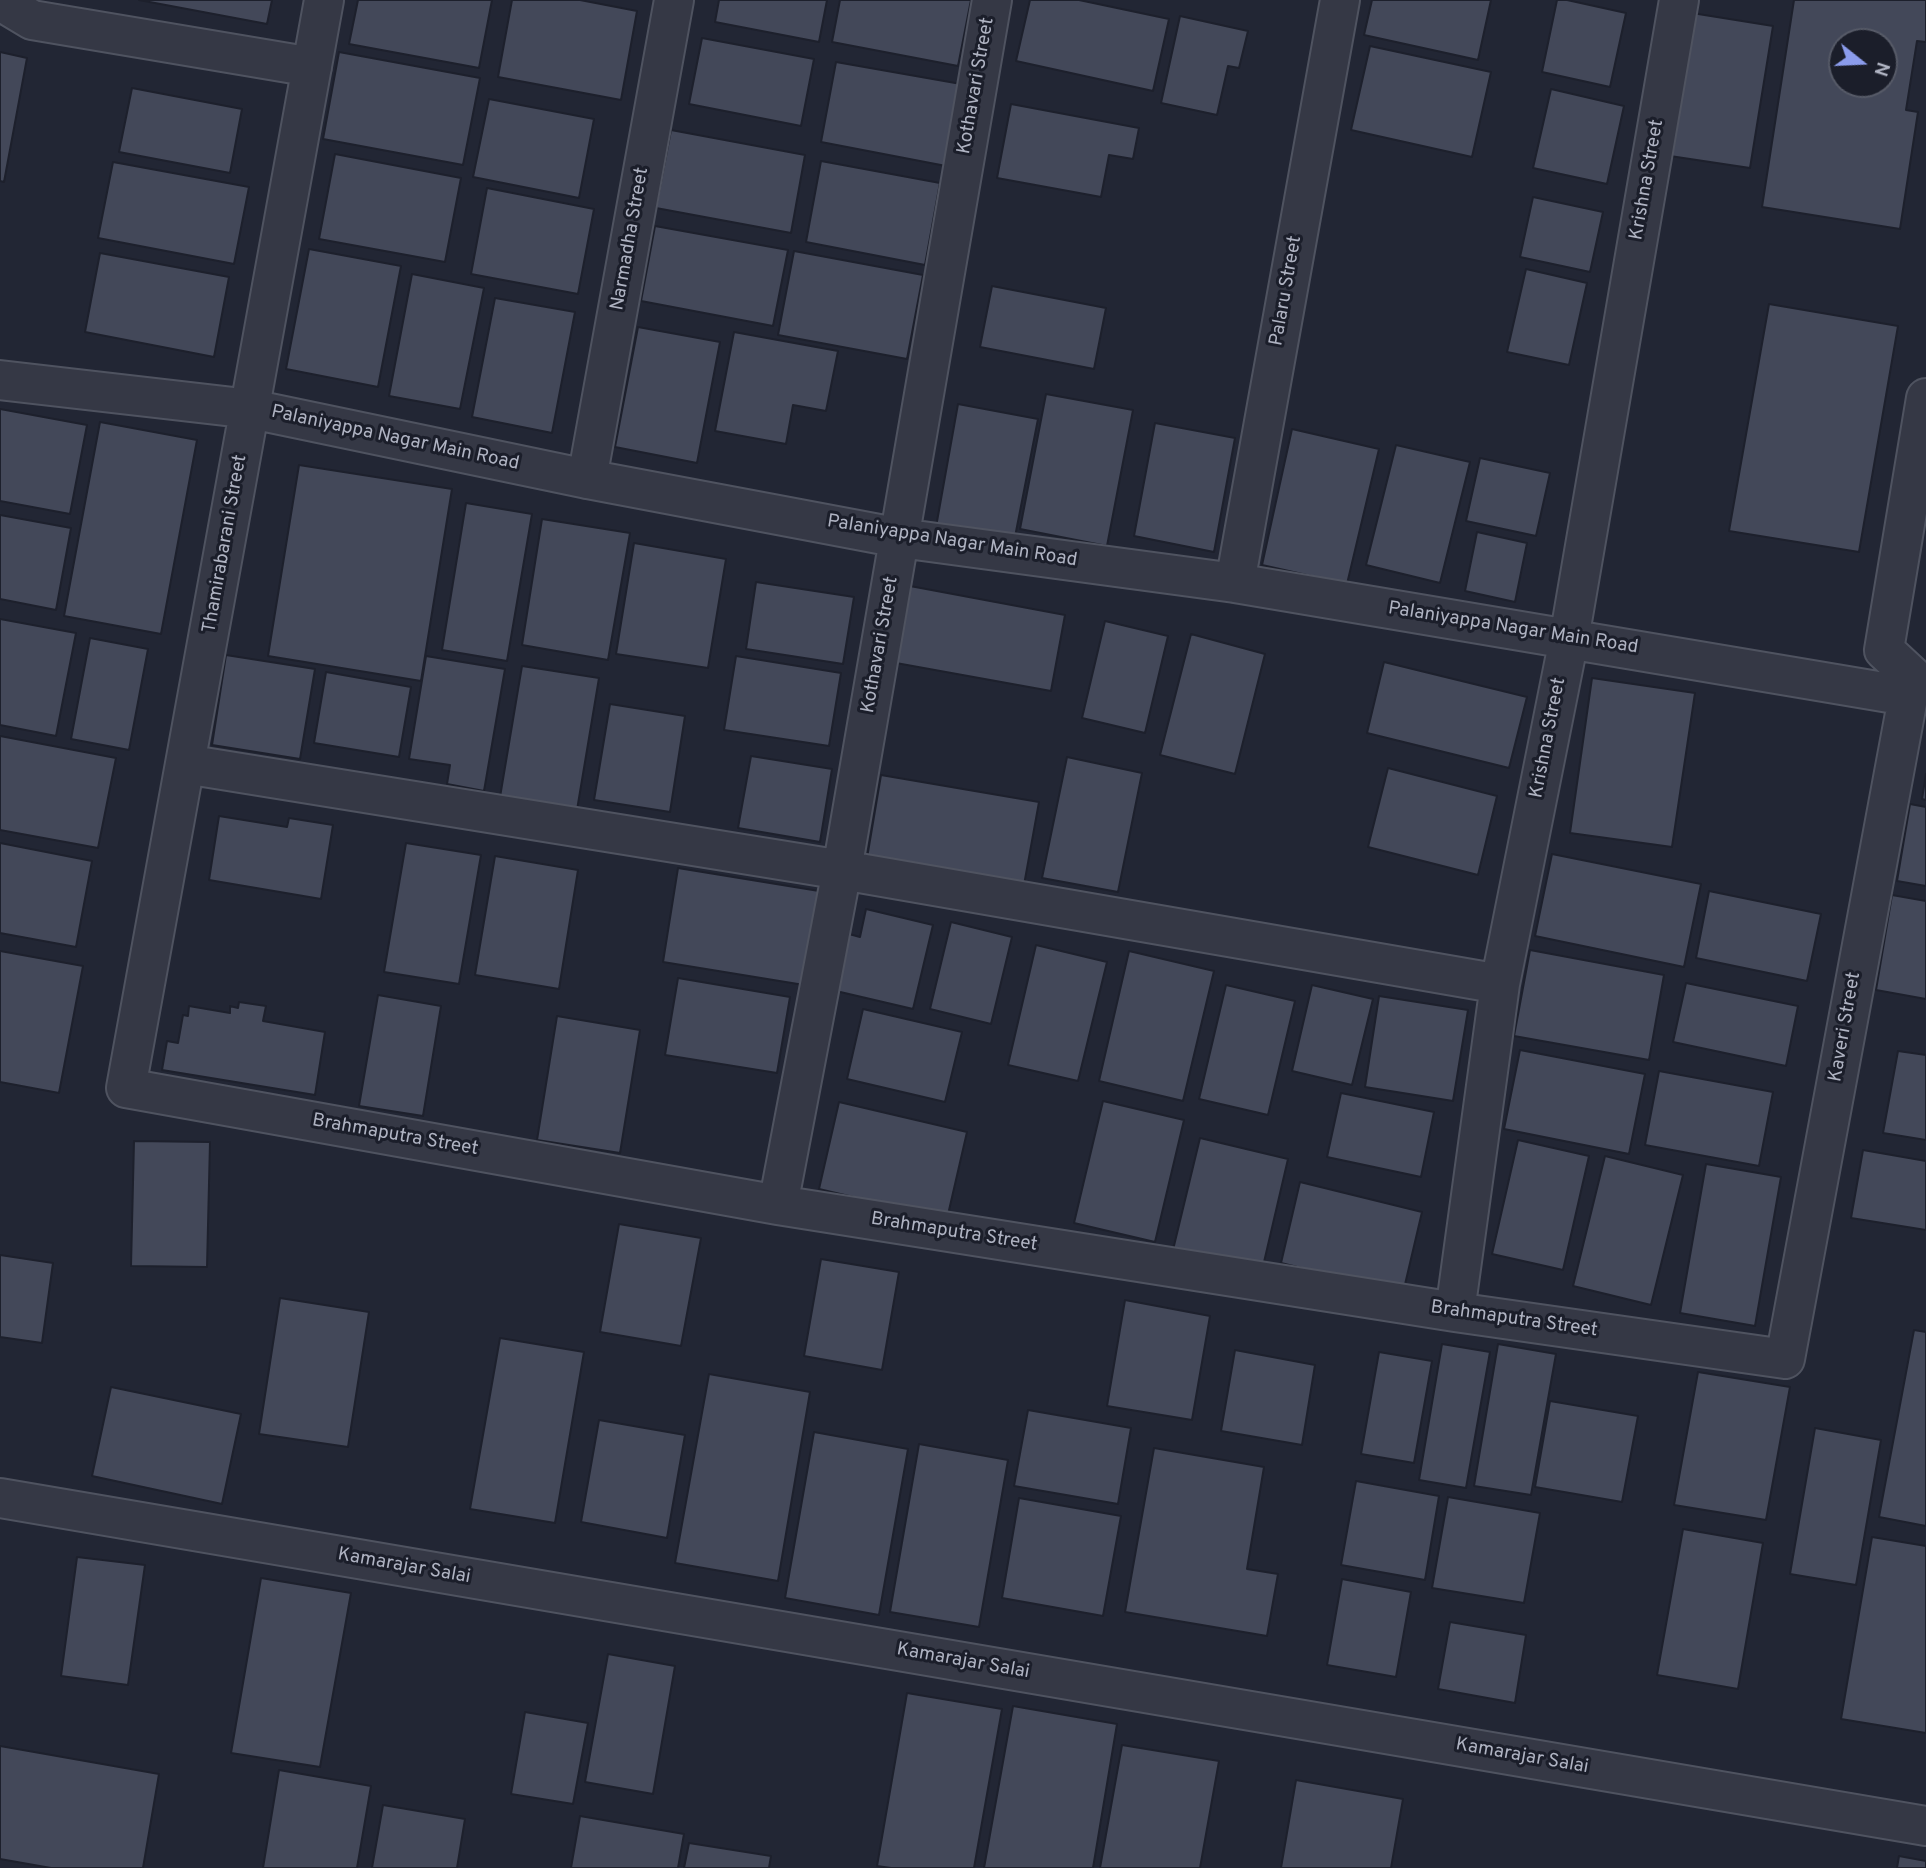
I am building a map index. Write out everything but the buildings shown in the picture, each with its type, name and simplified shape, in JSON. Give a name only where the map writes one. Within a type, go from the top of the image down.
[{"type":"street","points":[[6,0],[12,8],[32,20],[312,67]]},
{"type":"street","name":"Thamirabarani Street","points":[[126,1088],[324,0]]},
{"type":"street","name":"Narmadha Street","points":[[587,479],[674,0]]},
{"type":"street","name":"Kothavari Street","points":[[778,1205],[842,870],[992,0]]},
{"type":"street","name":"Palaru Street","points":[[1235,583],[1340,0]]},
{"type":"street","name":"Krishna Street","points":[[1455,1312],[1500,984],[1569,639],[1679,0]]},
{"type":"street","name":"Palaniyappa Nagar Main Road","points":[[0,380],[251,410],[587,479],[900,538],[1235,583],[1907,696]]},
{"type":"street","points":[[1884,650],[1926,398]]},
{"type":"street","points":[[1884,650],[1926,661]]},
{"type":"street","points":[[1884,650],[1912,676],[1907,696]]},
{"type":"street","name":"Kaveri Street","points":[[1785,1359],[1907,696]]},
{"type":"street","points":[[186,764],[842,870],[1500,984]]},
{"type":"street","name":"Brahmaputra Street","points":[[126,1088],[778,1205],[1455,1312],[1785,1359]]},
{"type":"street","name":"Kamarajar Salai","points":[[0,1498],[1926,1826]]}]
